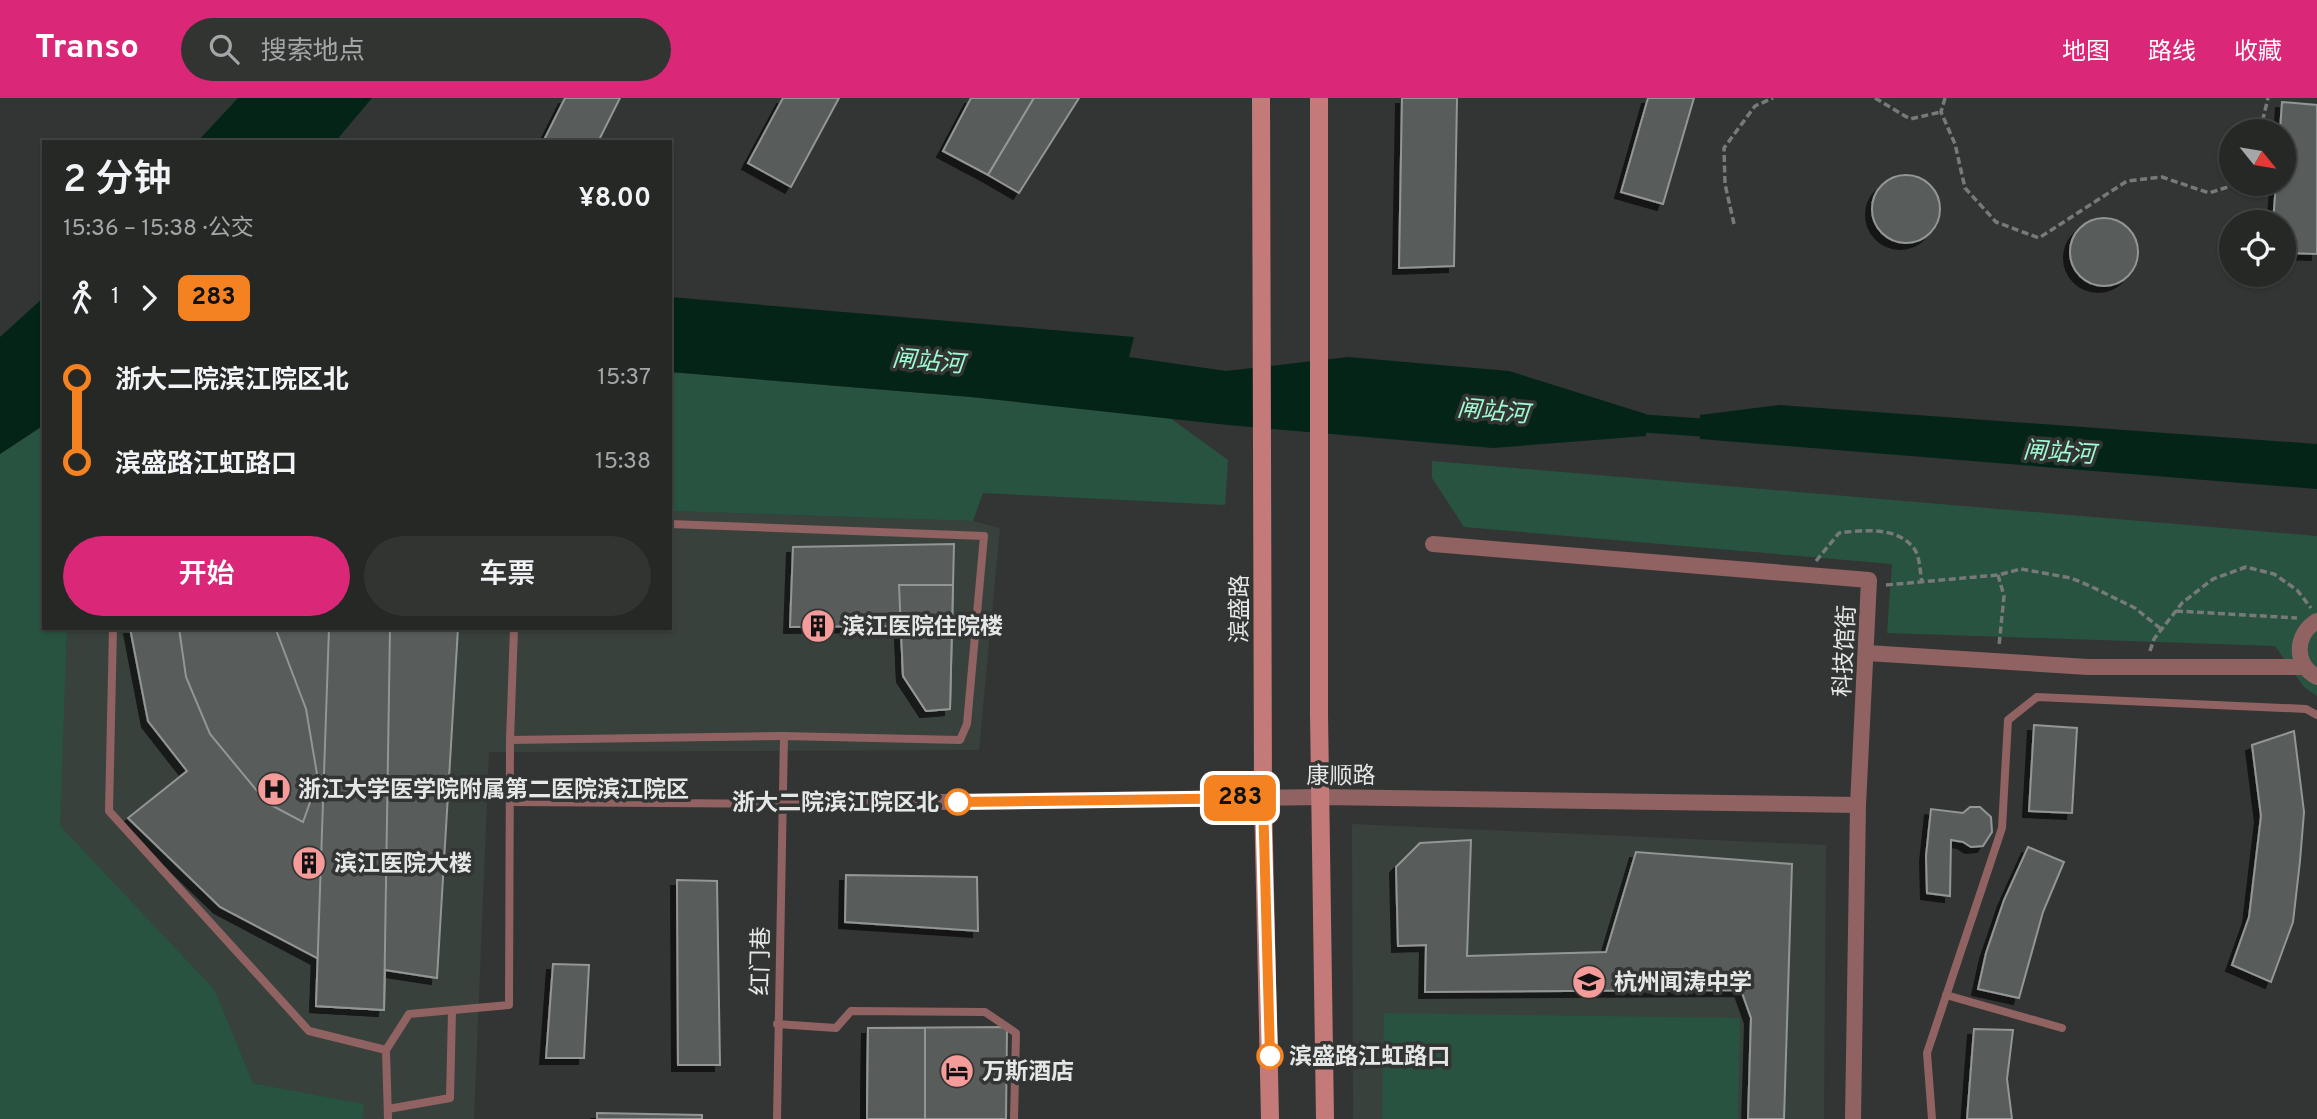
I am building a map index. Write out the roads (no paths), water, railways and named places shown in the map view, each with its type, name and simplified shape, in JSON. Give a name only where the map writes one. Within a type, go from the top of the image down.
[{"type":"main road","name":"滨盛路","points":[[1261,98],[1263,798],[1270,1119]]},
{"type":"main road","points":[[1319,98],[1318,714],[1325,1119]]},
{"type":"street","name":"科技馆街","points":[[1433,544],[1869,580],[1858,805],[1853,1119]]},
{"type":"street","points":[[2311,672],[2301,658],[2299,648],[2301,638],[2313,618]]},
{"type":"street","points":[[1867,653],[2088,667],[2311,672]]},
{"type":"street","name":"康顺路","points":[[782,804],[1321,797],[1858,805]]},
{"type":"lane","points":[[510,740],[784,736],[960,740],[967,724],[984,536],[672,524]]},
{"type":"lane","points":[[113,630],[109,811],[309,1031],[386,1050]]},
{"type":"lane","points":[[388,1119],[386,1050],[409,1014],[509,1005],[510,740],[514,630]]},
{"type":"lane","points":[[1932,1119],[1927,1053],[2003,828],[2008,720],[2037,697],[2306,709],[2317,715]]},
{"type":"lane","name":"红门巷","points":[[777,1119],[784,736]]},
{"type":"lane","points":[[511,802],[782,804]]},
{"type":"lane","points":[[1947,995],[2062,1028]]},
{"type":"lane","points":[[388,1109],[450,1098],[452,1011]]},
{"type":"lane","points":[[777,1024],[836,1028],[851,1011],[985,1012],[1016,1033],[1014,1119]]},
{"type":"water","points":[[238,98],[372,98],[337,140],[199,140]]},
{"type":"water","points":[[672,297],[1134,337],[1129,357],[1226,371],[1348,357],[1509,371],[1646,414],[1646,436],[1493,448],[1228,425],[971,397],[672,372]]},
{"type":"water","points":[[42,299],[42,426],[0,454],[0,337]]},
{"type":"water","points":[[1779,405],[2317,444],[2317,489],[1700,439],[1700,415]]},
{"type":"waterway","name":"闸站河","points":[[1622,422],[1723,429]]},
{"type":"place","name":"滨江医院住院楼","points":[[818,626]]},
{"type":"place","name":"浙江大学医学院附属第二医院滨江院区","points":[[274,789]]},
{"type":"place","name":"浙大二院滨江院区北","points":[[958,802]]},
{"type":"place","name":"滨江医院大楼","points":[[309,863]]},
{"type":"place","name":"杭州闻涛中学","points":[[1589,982]]},
{"type":"place","name":"滨盛路江虹路口","points":[[1270,1056]]},
{"type":"place","name":"万斯酒店","points":[[957,1071]]}]
